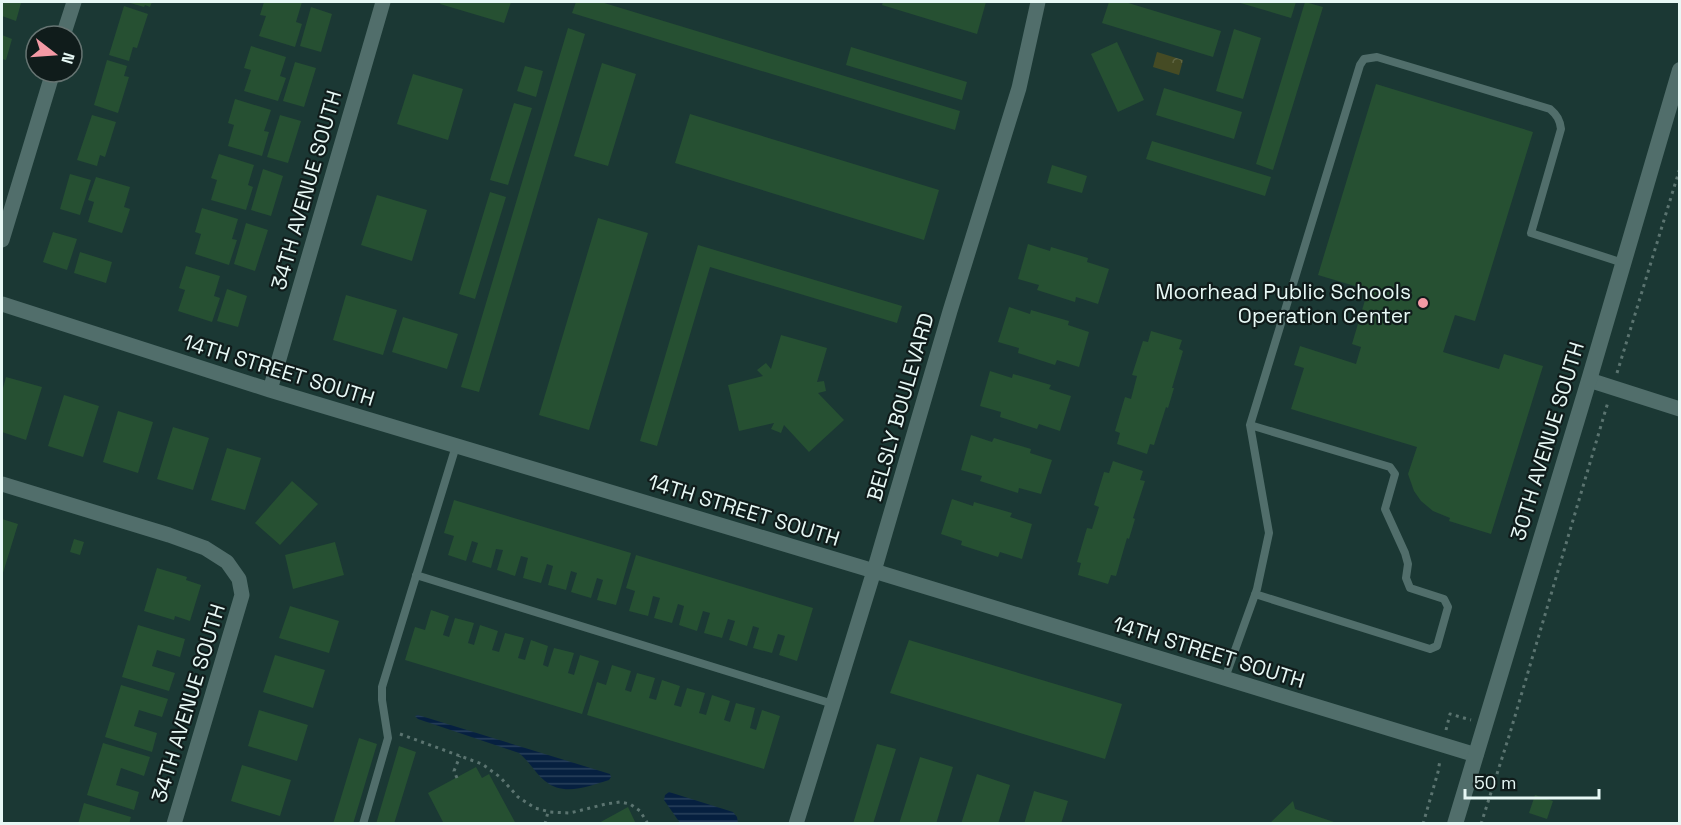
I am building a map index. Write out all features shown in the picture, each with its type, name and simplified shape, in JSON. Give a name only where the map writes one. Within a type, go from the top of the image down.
[{"type":"street","points":[[67,24],[74,2]]},
{"type":"street","name":"34TH AVENUE SOUTH","points":[[270,390],[383,2]]},
{"type":"street","name":"BELSLY BOULEVARD","points":[[796,824],[1018,88],[1038,2]]},
{"type":"street","name":"30TH AVENUE SOUTH","points":[[1455,824],[1680,70]]},
{"type":"street","points":[[2,240],[48,84]]},
{"type":"street","name":"14TH STREET SOUTH","points":[[2,304],[270,390],[1476,755]]},
{"type":"street","points":[[1589,380],[1680,409]]},
{"type":"street","name":"34TH AVENUE SOUTH","points":[[2,484],[205,548],[227,562],[240,579],[242,595],[174,824]]},
{"type":"lane","points":[[1225,678],[1255,594],[1269,533],[1250,424],[1360,65],[1364,59],[1377,57],[1550,109],[1560,121],[1561,129],[1531,233],[1623,263]]},
{"type":"lane","points":[[1250,424],[1390,467],[1395,474],[1385,509],[1405,553],[1406,578],[1410,588],[1444,599],[1448,607],[1437,646],[1430,649],[1255,594]]},
{"type":"lane","points":[[363,824],[388,738],[382,687],[456,446]]},
{"type":"lane","points":[[416,575],[833,704]]},
{"type":"path","points":[[1481,824],[1680,168]]},
{"type":"path","points":[[387,730],[482,764],[500,777],[518,797],[535,808],[548,812],[570,813],[620,802],[630,804],[640,811],[648,824]]},
{"type":"path","points":[[457,778],[454,771],[460,756]]},
{"type":"path","points":[[1423,824],[1438,772]]},
{"type":"path","points":[[545,824],[548,812]]},
{"type":"green space","points":[[1157,52],[1183,60],[1179,75],[1153,67]]},
{"type":"water","points":[[418,715],[610,774],[611,777],[609,780],[577,789],[552,786],[538,775],[519,753],[418,719],[415,716]]},
{"type":"water","points":[[669,792],[733,812],[738,823],[680,823],[664,800],[665,795]]},
{"type":"building","points":[[2,2],[21,3],[16,21],[2,16]]},
{"type":"building","points":[[127,2],[152,2],[150,7],[145,5],[144,7]]},
{"type":"building","points":[[264,2],[302,2],[296,22],[302,24],[295,47],[259,36],[266,16],[260,15]]},
{"type":"building","points":[[441,2],[511,2],[504,23],[440,4]]},
{"type":"building","points":[[576,2],[601,2],[960,111],[955,130],[572,13]]},
{"type":"building","points":[[883,2],[986,2],[977,34],[882,5]]},
{"type":"building","points":[[1109,2],[1125,2],[1221,31],[1213,57],[1102,23]]},
{"type":"building","points":[[1237,2],[1296,2],[1291,18]]},
{"type":"building","points":[[1305,2],[1323,7],[1273,170],[1256,164]]},
{"type":"building","points":[[124,6],[148,14],[137,48],[133,47],[129,61],[109,55]]},
{"type":"building","points":[[311,7],[332,14],[321,52],[300,46]]},
{"type":"building","points":[[568,28],[585,34],[479,392],[461,387]]},
{"type":"building","points":[[1234,29],[1261,38],[1243,99],[1216,91]]},
{"type":"building","points":[[2,35],[12,39],[6,60],[2,59]]},
{"type":"building","points":[[1117,42],[1144,100],[1118,112],[1091,54]]},
{"type":"building","points":[[251,46],[286,57],[280,76],[286,78],[278,101],[244,91],[251,70],[244,68]]},
{"type":"building","points":[[851,47],[967,82],[962,100],[846,65]]},
{"type":"building","points":[[107,60],[127,66],[124,76],[129,77],[118,113],[94,105]]},
{"type":"building","points":[[295,62],[316,68],[304,107],[283,101]]},
{"type":"building","points":[[602,63],[636,74],[608,166],[574,156]]},
{"type":"building","points":[[525,66],[543,71],[536,97],[517,91]]},
{"type":"building","points":[[413,74],[463,89],[448,140],[397,124]]},
{"type":"building","name":"Moorhead Public Schools Operation Center","points":[[1376,84],[1533,132],[1475,321],[1455,315],[1443,352],[1499,369],[1504,354],[1543,366],[1491,534],[1449,521],[1450,518],[1433,511],[1421,501],[1414,491],[1408,474],[1417,447],[1291,409],[1304,368],[1294,365],[1300,346],[1356,364],[1361,347],[1352,344],[1368,290],[1318,275]]},
{"type":"building","points":[[1164,88],[1242,112],[1234,139],[1156,115]]},
{"type":"building","points":[[235,99],[271,110],[264,131],[269,132],[262,156],[228,146],[234,125],[228,123]]},
{"type":"building","points":[[514,103],[532,108],[508,185],[490,180]]},
{"type":"building","points":[[690,114],[939,190],[924,240],[675,163]]},
{"type":"building","points":[[92,115],[116,122],[105,157],[100,155],[97,166],[77,160]]},
{"type":"building","points":[[280,115],[301,121],[288,163],[267,157]]},
{"type":"building","points":[[1152,141],[1271,177],[1265,196],[1146,159]]},
{"type":"building","points":[[219,154],[254,165],[248,185],[253,187],[246,210],[211,200],[217,180],[211,178]]},
{"type":"building","points":[[1052,165],[1087,176],[1082,193],[1047,183]]},
{"type":"building","points":[[263,169],[283,176],[271,216],[251,210]]},
{"type":"building","points":[[70,174],[91,180],[80,215],[60,209]]},
{"type":"building","points":[[96,177],[130,187],[124,207],[130,209],[122,233],[88,222],[94,202],[88,200]]},
{"type":"building","points":[[490,192],[506,197],[475,299],[459,294]]},
{"type":"building","points":[[377,195],[427,210],[412,261],[361,245]]},
{"type":"building","points":[[202,208],[238,219],[232,239],[237,240],[229,265],[195,254],[201,234],[195,232]]},
{"type":"building","points":[[598,218],[648,233],[589,430],[539,415]]},
{"type":"building","points":[[246,223],[268,230],[255,271],[234,264]]},
{"type":"building","points":[[53,232],[77,239],[67,270],[43,262]]},
{"type":"building","points":[[1028,244],[1050,251],[1051,247],[1088,258],[1087,262],[1109,269],[1098,304],[1076,297],[1075,302],[1037,290],[1039,285],[1018,279]]},
{"type":"building","points":[[698,245],[902,306],[897,323],[710,267],[657,446],[640,441]]},
{"type":"building","points":[[80,252],[112,262],[106,283],[74,273]]},
{"type":"building","points":[[186,266],[220,276],[214,296],[220,298],[212,322],[178,311],[185,290],[179,288]]},
{"type":"building","points":[[227,289],[247,296],[238,327],[217,321]]},
{"type":"building","points":[[346,295],[397,310],[383,355],[333,340]]},
{"type":"building","points":[[1009,307],[1030,314],[1031,310],[1069,321],[1068,325],[1089,332],[1079,367],[1057,360],[1055,365],[1018,353],[1019,348],[998,342]]},
{"type":"building","points":[[403,317],[458,334],[447,369],[392,352]]},
{"type":"building","points":[[1151,331],[1182,340],[1179,349],[1183,351],[1168,408],[1166,407],[1154,445],[1150,444],[1147,454],[1117,444],[1120,433],[1115,431],[1125,397],[1131,399],[1137,376],[1132,375],[1143,341],[1148,342]]},
{"type":"building","points":[[781,335],[827,348],[817,382],[824,381],[826,391],[818,393],[844,420],[809,452],[784,425],[781,433],[771,429],[774,423],[739,431],[728,385],[763,376],[757,370],[766,363],[771,369]]},
{"type":"building","points":[[990,371],[1012,378],[1013,374],[1051,385],[1049,389],[1071,396],[1060,431],[1039,424],[1037,429],[1000,417],[1001,412],[980,406]]},
{"type":"building","points":[[6,377],[42,387],[26,440],[2,432],[2,392]]},
{"type":"building","points":[[64,395],[99,406],[83,457],[48,446]]},
{"type":"building","points":[[118,411],[153,422],[138,473],[103,462]]},
{"type":"building","points":[[173,427],[209,438],[193,490],[157,479]]},
{"type":"building","points":[[971,435],[992,442],[994,438],[1031,449],[1030,453],[1052,460],[1041,494],[1019,488],[1018,493],[980,481],[982,476],[961,470]]},
{"type":"building","points":[[227,448],[261,458],[245,510],[211,500]]},
{"type":"building","points":[[1113,461],[1143,471],[1140,480],[1145,481],[1116,576],[1111,575],[1108,584],[1078,575],[1081,563],[1077,562],[1087,528],[1092,529],[1099,507],[1094,505],[1104,472],[1109,473]]},
{"type":"building","points":[[292,481],[318,504],[280,545],[255,523]]},
{"type":"building","points":[[952,499],[973,506],[974,502],[1012,513],[1010,517],[1032,524],[1022,559],[1000,552],[998,557],[961,545],[962,541],[941,534]]},
{"type":"building","points":[[454,500],[631,553],[616,605],[597,600],[603,580],[597,578],[591,598],[571,592],[577,573],[571,571],[566,590],[548,585],[553,566],[547,564],[541,583],[523,578],[528,558],[521,556],[515,576],[497,570],[503,550],[496,549],[491,568],[472,562],[478,543],[472,541],[466,561],[448,555],[454,536],[444,533]]},
{"type":"building","points":[[2,519],[18,524],[2,576]]},
{"type":"building","points":[[74,539],[84,542],[80,555],[70,552]]},
{"type":"building","points":[[335,542],[344,575],[293,589],[285,555]]},
{"type":"building","points":[[636,555],[813,608],[797,661],[779,655],[785,636],[778,634],[772,653],[753,648],[759,628],[753,626],[747,646],[729,640],[735,621],[728,619],[722,638],[704,633],[710,613],[703,611],[697,631],[679,625],[684,606],[678,604],[672,623],[654,618],[660,598],[653,596],[648,616],[629,611],[635,591],[626,588]]},
{"type":"building","points":[[157,568],[187,577],[186,580],[201,585],[190,621],[175,616],[174,620],[144,611]]},
{"type":"building","points":[[290,606],[339,621],[329,653],[279,638]]},
{"type":"building","points":[[431,610],[449,616],[443,635],[449,637],[455,618],[474,623],[468,643],[474,645],[480,625],[498,631],[492,650],[499,652],[505,633],[524,638],[518,658],[525,660],[531,640],[548,646],[543,665],[548,667],[554,648],[574,653],[568,673],[574,675],[580,655],[599,661],[582,714],[405,660],[415,627],[425,630]]},
{"type":"building","points":[[138,625],[185,639],[180,657],[157,650],[152,666],[175,673],[169,691],[122,677]]},
{"type":"building","points":[[909,640],[1122,704],[1105,759],[890,693]]},
{"type":"building","points":[[275,655],[325,670],[313,708],[263,692]]},
{"type":"building","points":[[612,665],[631,671],[625,690],[631,692],[637,673],[655,678],[649,698],[656,700],[662,680],[680,686],[674,705],[681,707],[687,688],[705,693],[699,713],[706,715],[712,695],[730,701],[724,720],[730,722],[736,703],[755,708],[750,728],[756,730],[762,710],[780,716],[764,769],[587,715],[597,682],[606,685]]},
{"type":"building","points":[[121,685],[168,699],[162,717],[139,710],[134,726],[157,733],[152,752],[105,737]]},
{"type":"building","points":[[259,710],[308,725],[297,761],[248,746]]},
{"type":"building","points":[[359,738],[377,744],[353,824],[333,824]]},
{"type":"building","points":[[103,743],[150,757],[144,776],[121,768],[116,785],[139,792],[134,810],[87,795]]},
{"type":"building","points":[[877,744],[896,749],[873,824],[853,824]]},
{"type":"building","points":[[399,746],[416,752],[394,824],[376,824]]},
{"type":"building","points":[[920,757],[953,767],[936,824],[899,824]]},
{"type":"building","points":[[242,765],[291,780],[280,816],[231,801]]},
{"type":"building","points":[[476,767],[482,778],[489,774],[516,824],[444,824],[428,793]]},
{"type":"building","points":[[977,774],[1010,785],[998,824],[961,824]]},
{"type":"building","points":[[1034,791],[1068,801],[1061,824],[1024,824]]},
{"type":"building","points":[[1535,795],[1553,801],[1547,819],[1529,813]]},
{"type":"building","points":[[1293,801],[1295,809],[1340,824],[1269,824]]},
{"type":"building","points":[[84,803],[131,817],[129,824],[78,824]]},
{"type":"building","points":[[628,807],[636,824],[597,824]]},
{"type":"place","name":"Moorhead Public Schools Operation Center","points":[[1423,303]]}]
